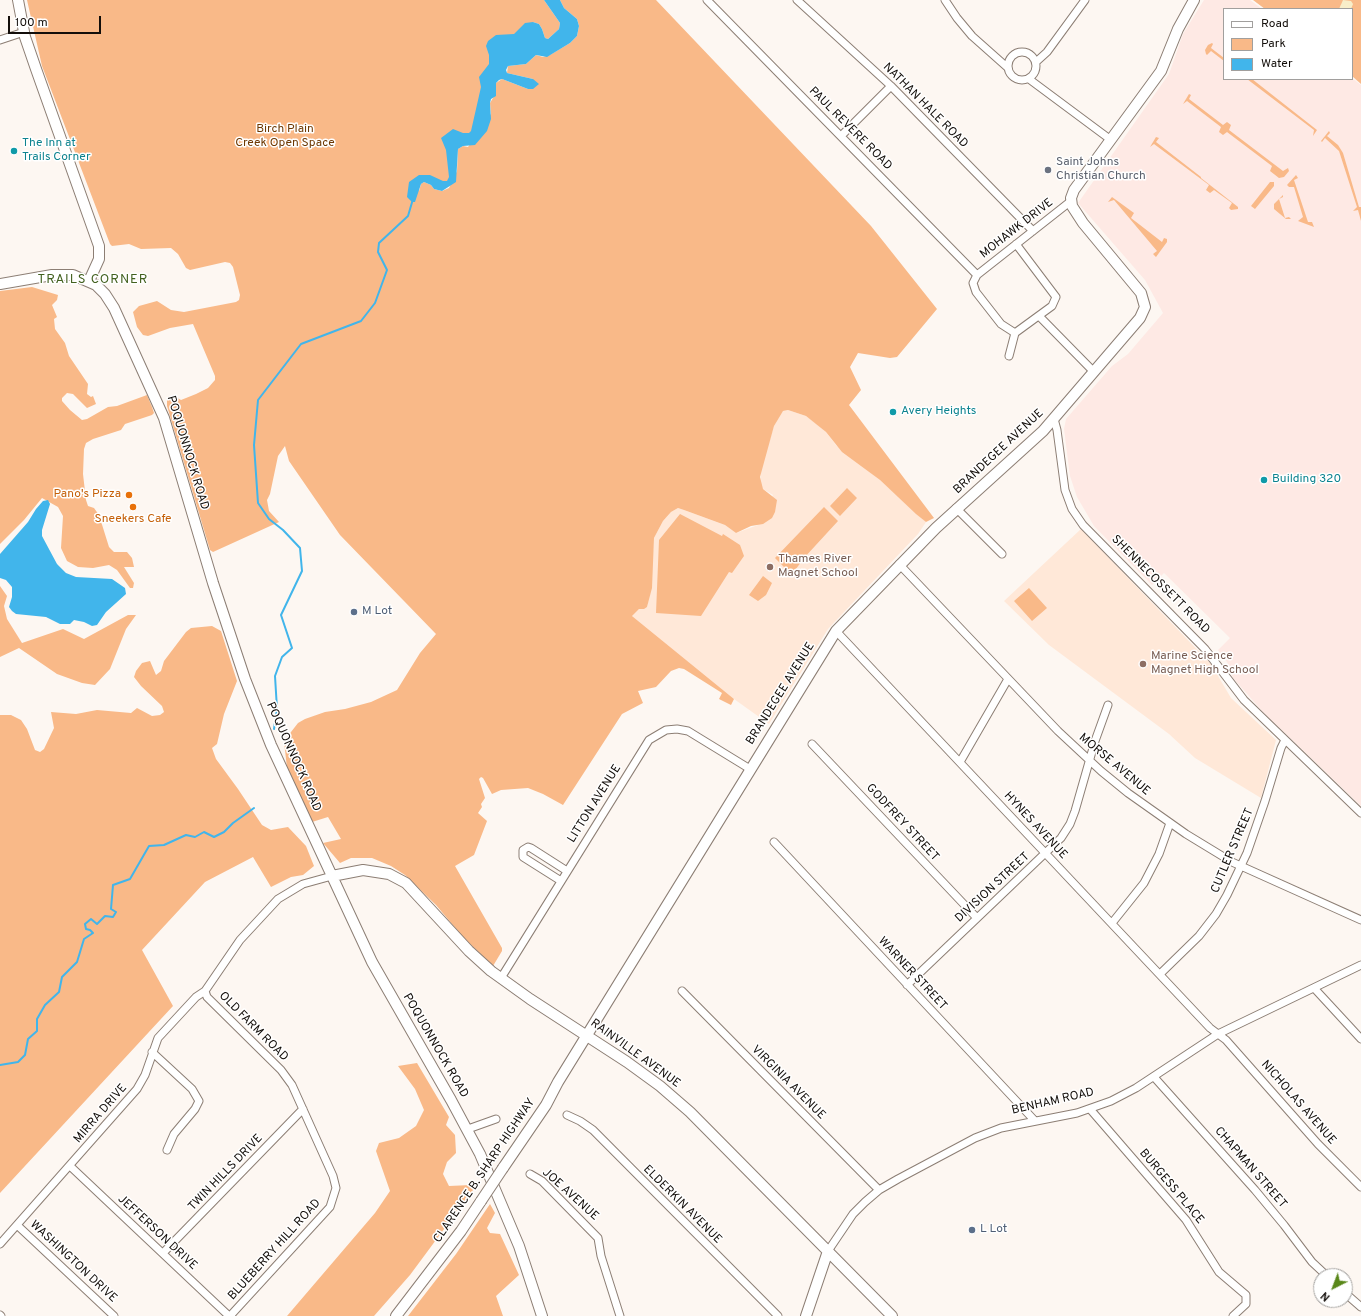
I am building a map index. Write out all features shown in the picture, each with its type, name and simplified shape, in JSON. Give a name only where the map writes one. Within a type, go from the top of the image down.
[{"type":"main road","points":[[18,0],[24,32],[99,246],[99,259],[89,281]]},
{"type":"main road","points":[[1055,417],[1140,318],[1144,310],[1144,302],[1139,290],[1083,223],[1071,201],[1074,190],[1161,71],[1178,29],[1194,0]]},
{"type":"main road","name":"POQUONNOCK ROAD","points":[[0,284],[59,274],[73,275],[89,281],[101,290],[114,308],[164,418],[213,583],[250,692],[274,752],[332,876],[356,932],[468,1129],[519,1246],[542,1316]]},
{"type":"main road","name":"BRANDEGEE AVENUE","points":[[588,1035],[836,631],[899,564],[956,508],[1043,431],[1055,417]]},
{"type":"main road","name":"RAINVILLE AVENUE","points":[[332,876],[363,870],[389,874],[400,879],[413,890],[469,951],[501,978],[530,999],[588,1035],[660,1086],[690,1112],[892,1316]]},
{"type":"main road","name":"CLARENCE B. SHARP HIGHWAY","points":[[396,1316],[461,1231],[546,1106],[588,1035]]},
{"type":"main road","name":"BENHAM ROAD","points":[[806,1316],[828,1250]]},
{"type":"street","name":"PAUL REVERE ROAD","points":[[707,0],[842,135],[977,275]]},
{"type":"street","name":"NATHAN HALE ROAD","points":[[797,0],[891,86],[1033,231]]},
{"type":"street","points":[[945,0],[957,18],[972,36],[1008,68],[1009,72],[1016,79],[1029,80],[1111,140]]},
{"type":"street","points":[[1036,62],[1047,52],[1085,0]]},
{"type":"street","points":[[0,40],[24,32]]},
{"type":"street","points":[[995,56],[1011,58],[1022,52],[1030,55],[1036,62],[1036,71],[1029,80]]},
{"type":"street","points":[[1008,68],[1011,58]]},
{"type":"street","points":[[842,135],[891,86]]},
{"type":"street","name":"MOHAWK DRIVE","points":[[977,275],[1071,201]]},
{"type":"street","points":[[1009,356],[1015,333],[1052,306],[1056,297],[1016,244]]},
{"type":"street","points":[[977,275],[973,283],[976,292],[1001,324],[1015,333]]},
{"type":"street","points":[[1039,316],[1094,372]]},
{"type":"street","name":"SHENNECOSSETT ROAD","points":[[1055,417],[1065,490],[1072,509],[1079,520],[1201,644],[1217,662],[1237,692],[1361,813]]},
{"type":"street","points":[[956,508],[1002,554]]},
{"type":"street","name":"MORSE AVENUE","points":[[899,564],[1054,727],[1090,761],[1128,793],[1170,823],[1240,866],[1361,920]]},
{"type":"street","name":"HYNES AVENUE","points":[[836,631],[1210,1028],[1218,1034]]},
{"type":"street","points":[[960,762],[1008,679]]},
{"type":"street","name":"DIVISION STREET","points":[[907,985],[976,917],[1046,854],[1061,838],[1070,824],[1108,705]]},
{"type":"street","name":"LITTON AVENUE","points":[[501,978],[645,745],[658,734],[670,729],[688,731],[750,769]]},
{"type":"street","name":"CUTLER STREET","points":[[1160,974],[1199,936],[1216,914],[1240,866],[1265,801],[1281,748],[1285,740]]},
{"type":"street","name":"GODFREY STREET","points":[[812,744],[976,917]]},
{"type":"street","points":[[1112,923],[1144,883],[1159,854],[1170,823]]},
{"type":"street","name":"WARNER STREET","points":[[774,842],[1035,1120]]},
{"type":"street","points":[[561,881],[523,857],[522,850],[530,847],[567,871]]},
{"type":"street","name":"OLD FARM ROAD","points":[[303,1109],[292,1085],[284,1073],[207,998],[205,991],[240,940],[256,920],[278,899],[303,884],[332,876]]},
{"type":"street","name":"BENHAM ROAD","points":[[828,1250],[853,1214],[879,1190],[975,1138],[1001,1128],[1090,1109],[1136,1088],[1218,1034],[1361,965]]},
{"type":"street","points":[[1314,988],[1361,1039]]},
{"type":"street","name":"MIRRA DRIVE","points":[[0,1244],[137,1090],[145,1075],[158,1038],[196,997],[205,991]]},
{"type":"street","name":"VIRGINIA AVENUE","points":[[682,991],[879,1190]]},
{"type":"street","name":"NICHOLAS AVENUE","points":[[1218,1034],[1226,1040],[1318,1144],[1361,1187]]},
{"type":"street","points":[[152,1052],[192,1089],[198,1101],[195,1109],[174,1134],[167,1150]]},
{"type":"street","name":"CHAPMAN STREET","points":[[1154,1077],[1284,1224],[1305,1253],[1319,1268]]},
{"type":"street","name":"TWIN HILLS DRIVE","points":[[164,1253],[303,1109]]},
{"type":"street","name":"BLUEBERRY HILL ROAD","points":[[230,1316],[330,1207],[335,1197],[336,1188],[333,1176],[303,1109]]},
{"type":"street","name":"BURGESS PLACE","points":[[1090,1109],[1186,1220],[1219,1272],[1246,1295],[1246,1304],[1233,1316]]},
{"type":"street","name":"ELDERKIN AVENUE","points":[[566,1116],[580,1121],[593,1130],[778,1316]]},
{"type":"street","points":[[468,1129],[496,1119]]},
{"type":"street","name":"JEFFERSON DRIVE","points":[[70,1166],[230,1316]]},
{"type":"street","name":"JOE AVENUE","points":[[530,1174],[542,1181],[596,1234],[601,1256],[620,1316]]},
{"type":"street","name":"WASHINGTON DRIVE","points":[[17,1225],[114,1316]]},
{"type":"street","points":[[1353,1300],[1361,1307]]},
{"type":"shaded area","points":[[1204,0],[1250,0],[1261,8],[1223,8],[1223,80],[1353,80],[1353,79],[1361,85],[1361,806],[1263,712],[1233,678],[1227,662],[1218,650],[1230,638],[1164,573],[1152,585],[1094,526],[1077,497],[1070,476],[1064,429],[1066,419],[1112,366],[1128,354],[1163,313],[1145,280],[1078,203],[1169,74],[1183,34]]},
{"type":"shaded area","name":"Thames River Magnet School","points":[[788,410],[806,416],[817,424],[826,432],[836,445],[880,480],[926,522],[918,534],[828,629],[769,724],[734,699],[632,616],[639,609],[647,607],[650,594],[654,538],[663,521],[671,512],[678,508],[725,525],[736,533],[758,525],[773,495],[763,489],[760,485],[761,468],[779,415],[783,411]]},
{"type":"shaded area","name":"Marine Science Magnet High School","points":[[1081,529],[1211,664],[1231,698],[1276,740],[1261,798],[1195,758],[1169,734],[1049,645],[1004,601]]},
{"type":"green space","name":"Birch Plain Creek Open Space","points":[[27,0],[544,0],[560,23],[559,29],[548,39],[545,38],[539,24],[533,22],[500,65],[481,128],[457,142],[451,183],[418,179],[419,191],[421,184],[424,182],[431,185],[434,189],[442,191],[449,188],[457,171],[458,149],[463,146],[468,147],[491,114],[490,103],[496,93],[496,83],[502,79],[528,89],[533,79],[507,73],[508,66],[526,64],[536,55],[543,57],[550,55],[570,43],[577,36],[579,26],[577,19],[564,8],[560,0],[656,0],[871,226],[937,309],[897,357],[890,358],[858,353],[850,367],[861,390],[849,405],[934,518],[926,522],[880,480],[842,452],[826,432],[806,416],[788,410],[783,411],[774,426],[760,477],[763,489],[777,500],[775,512],[772,518],[763,524],[751,526],[736,533],[725,525],[678,508],[671,512],[663,521],[654,538],[652,588],[647,607],[644,609],[639,609],[632,616],[734,699],[731,705],[719,699],[722,693],[684,669],[679,668],[671,671],[656,687],[638,691],[643,703],[622,714],[563,805],[528,788],[501,790],[492,794],[483,778],[481,777],[479,779],[485,798],[478,813],[487,821],[474,855],[455,866],[502,948],[502,951],[493,966],[462,936],[436,905],[405,875],[391,866],[372,858],[351,858],[340,863],[323,843],[341,839],[328,817],[312,822],[287,768],[284,741],[298,723],[305,719],[325,712],[345,709],[371,702],[397,690],[420,653],[436,634],[340,535],[289,461],[285,446],[278,456],[270,494],[267,500],[269,511],[279,522],[213,552],[210,550],[167,406],[167,397],[174,396],[181,400],[196,394],[208,388],[215,380],[215,376],[193,324],[170,328],[148,336],[143,335],[137,327],[133,312],[139,306],[157,301],[171,310],[184,312],[236,302],[239,300],[240,295],[233,267],[230,263],[225,262],[190,270],[186,268],[178,254],[171,248],[141,249],[129,244],[112,246],[110,244],[42,66]]},
{"type":"green space","points":[[1253,0],[1361,0],[1361,84],[1353,77],[1353,8],[1264,8]]},
{"type":"green space","points":[[1213,44],[1211,48],[1223,57],[1223,60],[1211,51],[1207,55],[1206,54],[1205,50],[1208,45]]},
{"type":"green space","points":[[1248,80],[1253,80],[1317,130],[1313,136],[1314,130]]},
{"type":"green space","points":[[1189,94],[1191,95],[1189,99],[1223,125],[1227,122],[1231,125],[1229,130],[1283,171],[1288,168],[1289,171],[1284,177],[1279,178],[1270,171],[1272,166],[1227,132],[1223,135],[1219,132],[1221,127],[1187,101],[1183,104]]},
{"type":"green space","points":[[1329,131],[1330,133],[1327,136],[1338,145],[1343,153],[1359,207],[1361,207],[1361,221],[1358,210],[1353,211],[1357,207],[1339,151],[1325,138],[1322,142],[1321,141]]},
{"type":"green space","points":[[1156,137],[1159,138],[1156,142],[1238,207],[1238,209],[1231,210],[1229,208],[1232,203],[1214,190],[1210,193],[1206,190],[1209,185],[1154,144],[1150,147]]},
{"type":"green space","points":[[1296,175],[1298,178],[1294,180],[1308,222],[1312,222],[1314,227],[1298,221],[1303,217],[1294,187],[1289,187],[1287,185]]},
{"type":"green space","points":[[1270,182],[1274,182],[1274,186],[1255,209],[1251,206]]},
{"type":"green space","points":[[1112,197],[1134,213],[1131,218],[1162,242],[1164,238],[1167,239],[1167,242],[1156,257],[1153,254],[1157,251],[1114,200],[1108,202]]},
{"type":"green space","points":[[1279,199],[1285,218],[1289,217],[1291,219],[1286,219],[1274,209],[1274,204]]},
{"type":"green space","points":[[32,287],[58,295],[57,300],[52,305],[57,317],[54,319],[55,329],[65,343],[69,356],[88,384],[87,394],[91,397],[93,396],[96,404],[87,408],[73,394],[67,393],[62,398],[62,401],[70,410],[82,420],[87,419],[108,407],[117,406],[147,395],[152,407],[154,413],[152,415],[125,424],[121,430],[93,439],[86,443],[84,449],[83,474],[88,506],[94,508],[99,515],[109,547],[114,552],[127,552],[132,558],[134,567],[124,567],[134,583],[133,588],[130,588],[117,570],[109,565],[93,568],[78,567],[67,561],[61,548],[63,516],[58,507],[42,498],[24,520],[0,544],[0,291]]},
{"type":"green space","points":[[847,488],[857,498],[840,516],[830,506]]},
{"type":"green space","points":[[824,507],[838,521],[804,558],[793,573],[786,569],[775,558]]},
{"type":"green space","points":[[680,514],[722,536],[723,534],[740,545],[744,556],[732,573],[729,572],[701,616],[656,613],[659,540]]},
{"type":"green space","points":[[763,576],[772,583],[766,595],[758,601],[749,595]]},
{"type":"green space","points":[[0,586],[7,596],[4,606],[7,619],[22,643],[63,629],[84,639],[128,615],[136,615],[126,629],[110,669],[95,685],[82,683],[57,674],[19,648],[0,657]]},
{"type":"green space","points":[[1029,588],[1047,608],[1032,621],[1014,601]]},
{"type":"green space","points":[[212,626],[221,631],[237,681],[224,714],[217,744],[212,748],[216,759],[262,825],[271,830],[288,827],[306,846],[314,866],[303,875],[291,877],[271,887],[253,857],[205,882],[142,950],[173,1006],[0,1193],[0,715],[11,715],[21,720],[27,729],[35,750],[40,752],[44,749],[54,728],[51,712],[76,714],[97,710],[131,713],[137,708],[152,716],[160,715],[164,712],[162,706],[141,686],[134,677],[136,671],[142,663],[150,661],[156,675],[161,671],[164,661],[186,632],[191,628]]},
{"type":"green space","points":[[417,1063],[449,1117],[446,1125],[455,1135],[456,1153],[447,1162],[443,1174],[449,1186],[471,1185],[473,1190],[410,1275],[374,1316],[287,1316],[375,1213],[390,1191],[376,1151],[379,1143],[399,1138],[416,1126],[424,1110],[415,1089],[398,1066]]},
{"type":"green space","points":[[490,1204],[495,1213],[487,1228],[490,1233],[500,1234],[519,1275],[496,1296],[503,1316],[408,1316],[456,1254]]},
{"type":"sand","points":[[1343,0],[1351,1],[1353,4],[1351,8],[1339,8]]},
{"type":"water","points":[[544,0],[560,0],[564,8],[577,19],[579,26],[577,36],[570,43],[547,57],[536,55],[526,64],[508,66],[506,70],[507,73],[533,79],[539,84],[533,89],[528,89],[502,79],[499,80],[496,83],[496,96],[491,99],[490,103],[491,119],[487,131],[475,145],[463,146],[458,149],[456,182],[442,191],[434,189],[431,185],[424,182],[421,184],[415,202],[412,202],[407,197],[409,182],[419,175],[430,175],[443,181],[447,181],[449,177],[446,150],[441,138],[453,129],[463,133],[469,133],[471,131],[481,87],[479,77],[489,64],[489,55],[486,46],[488,41],[496,35],[514,34],[525,23],[533,22],[539,24],[545,38],[548,39],[559,29],[560,23]]},
{"type":"water","points":[[48,500],[50,504],[42,530],[42,536],[57,564],[66,573],[76,577],[112,579],[125,588],[126,594],[106,612],[97,625],[92,626],[84,622],[74,620],[70,624],[60,624],[46,617],[16,614],[9,607],[12,597],[12,587],[6,580],[0,578],[0,554],[28,522],[43,501]]},
{"type":"waterway","points":[[274,729],[277,709],[275,676],[282,657],[292,648],[281,615],[302,571],[300,548],[283,530],[269,519],[258,503],[254,445],[258,400],[301,344],[361,321],[375,303],[387,270],[378,252],[379,243],[408,216],[413,199]]},
{"type":"waterway","points":[[0,1065],[18,1062],[25,1055],[28,1039],[37,1031],[37,1019],[45,1005],[59,992],[62,977],[77,962],[84,939],[93,933],[86,929],[85,924],[91,919],[97,924],[105,916],[113,917],[116,912],[111,909],[113,885],[130,879],[149,846],[164,845],[186,835],[195,837],[204,832],[214,837],[224,832],[233,823],[254,808]]},
{"type":"place","name":"The Inn at Trails Corner","points":[[14,151]]},
{"type":"place","name":"Saint Johns Christian Church","points":[[1048,170]]},
{"type":"place","name":"Avery Heights","points":[[893,412]]},
{"type":"place","name":"Building 320","points":[[1264,480]]},
{"type":"place","name":"Pano's Pizza","points":[[129,495]]},
{"type":"place","name":"Sneekers Cafe","points":[[133,507]]},
{"type":"place","name":"Thames River Magnet School","points":[[770,567]]},
{"type":"place","name":"M Lot","points":[[354,612]]},
{"type":"place","name":"Marine Science Magnet High School","points":[[1143,664]]},
{"type":"place","name":"L Lot","points":[[972,1230]]},
{"type":"district","name":"TRAILS CORNER","points":[[93,280]]}]
